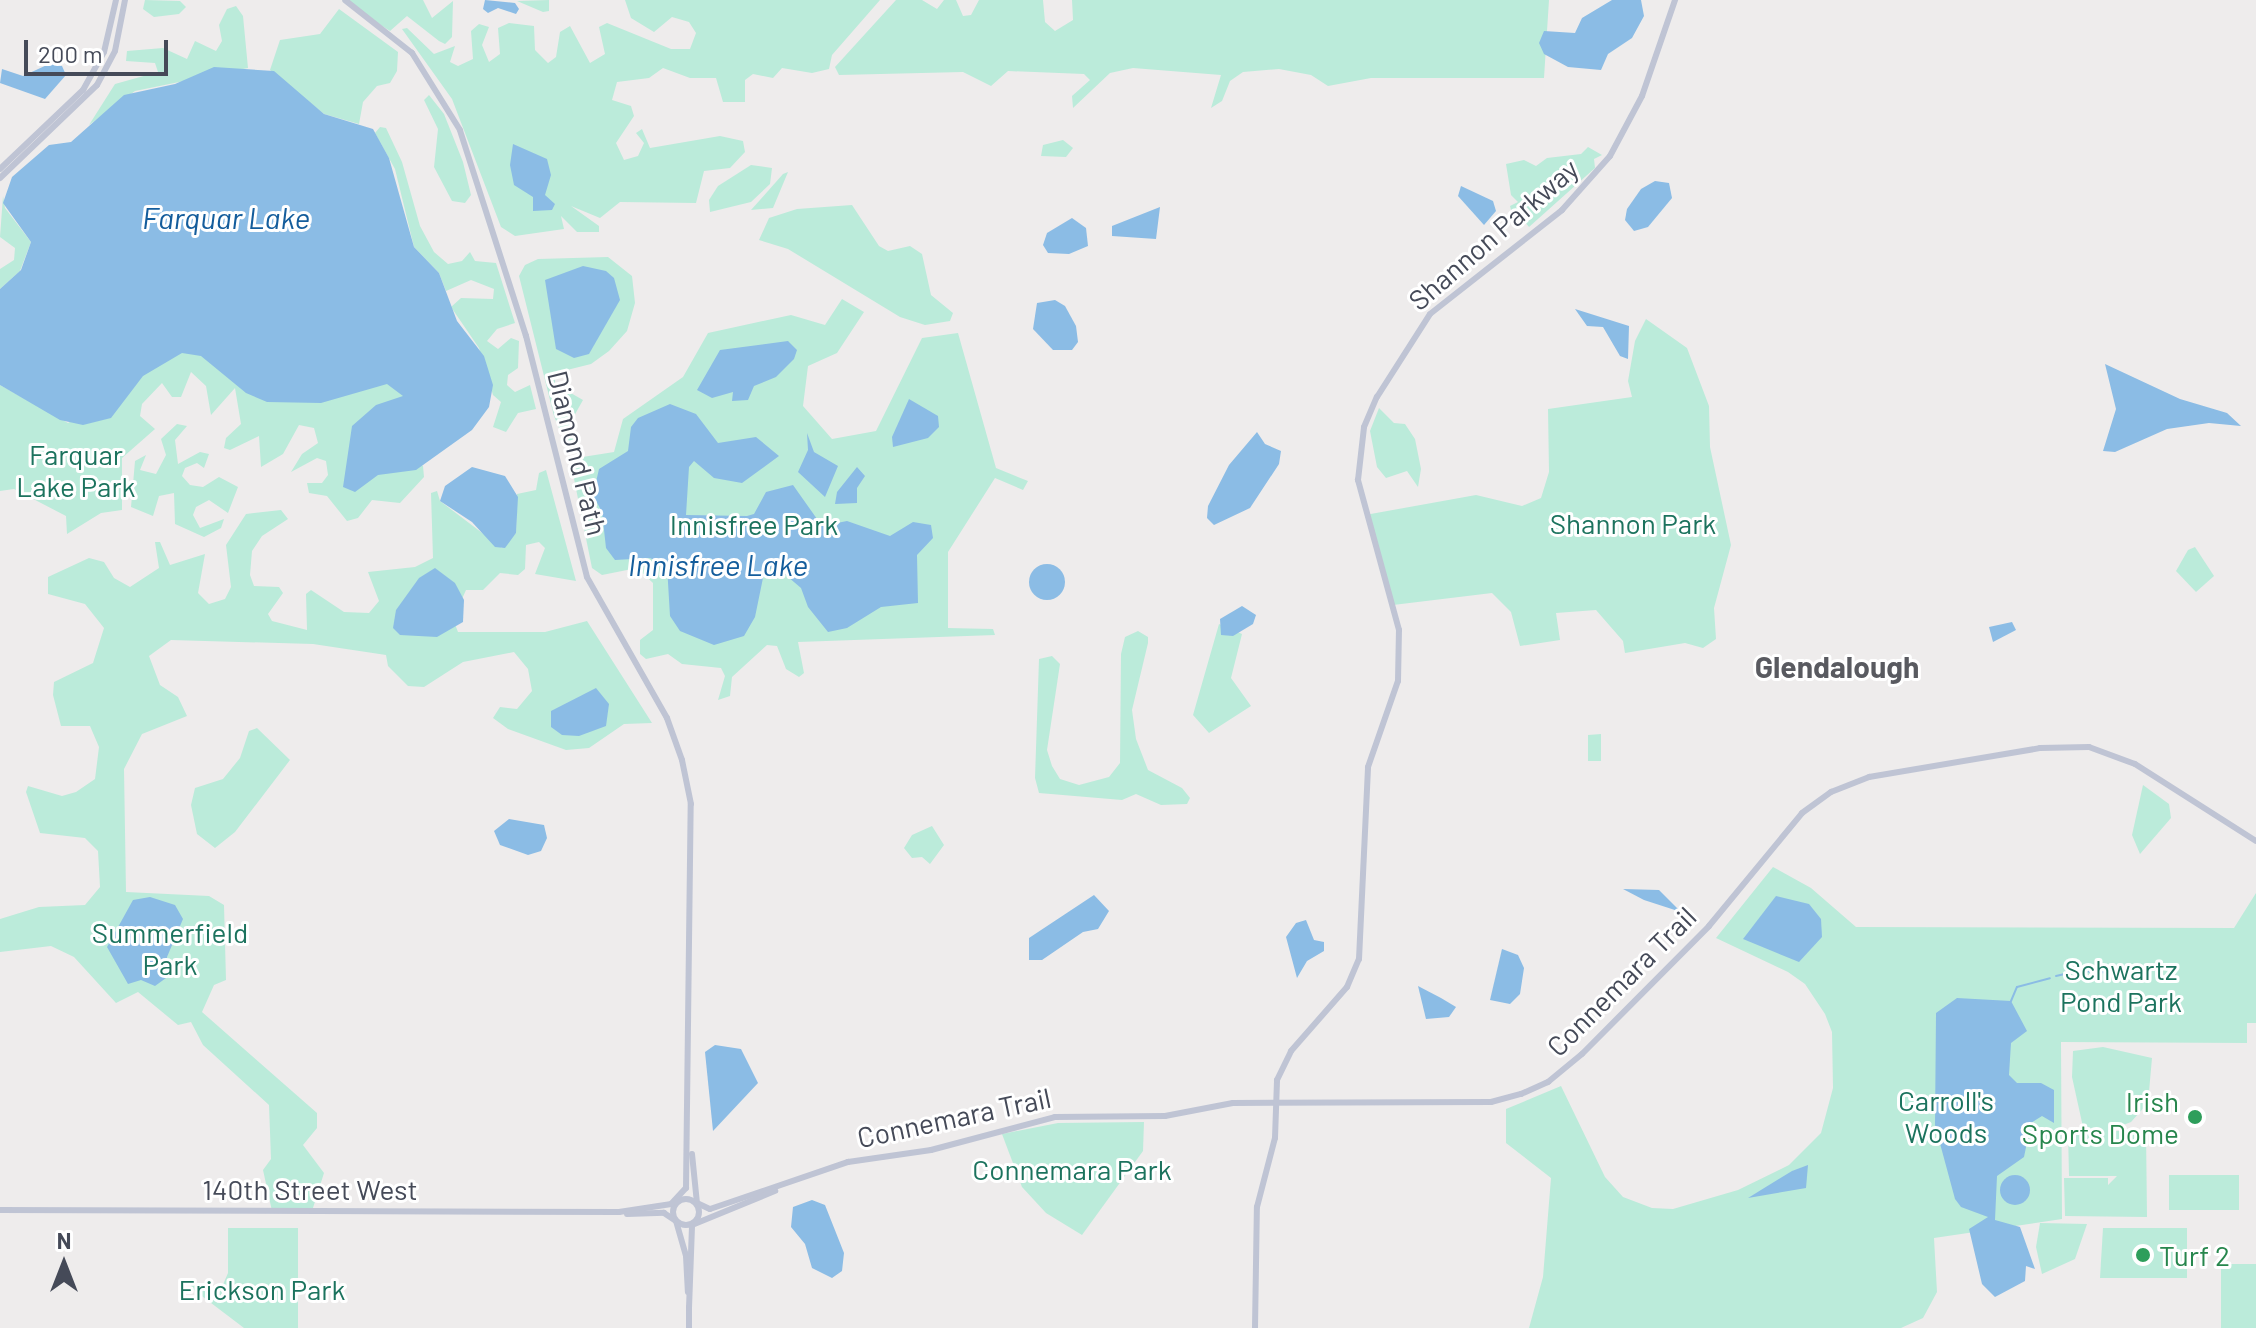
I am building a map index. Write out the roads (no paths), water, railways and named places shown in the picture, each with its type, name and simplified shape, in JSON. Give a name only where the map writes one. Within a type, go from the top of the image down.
[{"type":"street","points":[[0,169],[83,90],[104,52],[116,0]]},
{"type":"street","points":[[0,178],[91,94],[113,56],[125,0]]},
{"type":"street","name":"Diamond Path","points":[[345,0],[412,53],[460,130],[526,336],[585,571],[604,614],[667,718],[682,760],[691,804],[690,1093],[687,1182],[677,1202],[676,1221],[686,1256],[689,1308]]},
{"type":"street","name":"Shannon Parkway","points":[[1255,1328],[1257,1207],[1275,1138],[1276,1102],[1284,1062],[1347,987],[1359,959],[1368,767],[1398,681],[1399,630],[1358,480],[1364,427],[1377,397],[1430,314],[1562,210],[1610,156],[1642,96],[1675,0]]},
{"type":"street","name":"Connemara Trail","points":[[697,1203],[710,1209],[723,1206],[848,1162],[931,1150],[1048,1118],[1165,1116],[1233,1103],[1491,1102],[1548,1082],[1709,926],[1802,813],[1831,792],[1869,777],[2040,748],[2089,747],[2135,764],[2256,841]]},
{"type":"street","name":"Diamond Path","points":[[689,1328],[689,1237],[695,1222],[697,1203],[690,1093]]},
{"type":"street","name":"Connemara Trail","points":[[695,1222],[737,1209],[800,1179]]},
{"type":"street","points":[[677,1202],[697,1203]]},
{"type":"street","name":"140th Street West","points":[[619,1212],[677,1202]]},
{"type":"street","name":"140th Street West","points":[[0,1210],[619,1212],[664,1213],[676,1221]]},
{"type":"street","points":[[676,1221],[695,1222]]},
{"type":"water","points":[[485,0],[515,3],[519,9],[516,14],[498,8],[488,13],[483,9]]},
{"type":"water","points":[[1612,0],[1641,0],[1644,16],[1632,38],[1608,54],[1601,70],[1568,67],[1544,54],[1539,43],[1544,31],[1575,33],[1582,18]]},
{"type":"water","points":[[49,64],[62,66],[66,75],[45,99],[0,83],[2,69],[23,76]]},
{"type":"water","name":"Farquar Lake","points":[[214,67],[274,71],[324,114],[373,129],[389,158],[414,247],[439,273],[457,321],[484,356],[493,385],[489,407],[472,430],[416,470],[378,475],[355,492],[343,487],[352,426],[376,405],[403,396],[387,384],[321,403],[267,402],[246,393],[201,356],[182,353],[143,376],[111,418],[83,425],[60,420],[0,385],[0,289],[21,270],[31,242],[3,203],[12,177],[49,145],[71,142],[124,95],[175,84]]},
{"type":"water","points":[[513,144],[547,159],[551,175],[545,195],[555,204],[552,210],[533,211],[533,197],[514,185],[510,165]]},
{"type":"water","points":[[1655,181],[1669,183],[1672,198],[1648,227],[1634,231],[1625,220],[1627,209],[1641,189]]},
{"type":"water","points":[[1461,186],[1493,201],[1496,211],[1484,225],[1458,196]]},
{"type":"water","points":[[1160,207],[1156,239],[1112,236],[1112,226]]},
{"type":"water","points":[[1072,218],[1086,228],[1088,246],[1069,254],[1048,253],[1043,245],[1047,233]]},
{"type":"water","points":[[583,266],[606,271],[614,278],[620,300],[589,354],[574,358],[556,349],[545,280]]},
{"type":"water","points":[[1055,300],[1065,306],[1076,326],[1078,342],[1072,350],[1053,350],[1033,329],[1037,303]]},
{"type":"water","points":[[1575,309],[1629,326],[1628,359],[1620,356],[1603,327],[1587,326]]},
{"type":"water","points":[[788,341],[797,350],[794,359],[776,377],[754,386],[748,400],[732,401],[733,392],[712,398],[697,390],[720,350]]},
{"type":"water","points":[[2105,364],[2180,399],[2227,413],[2241,426],[2209,423],[2167,429],[2115,452],[2103,451],[2116,409]]},
{"type":"water","points":[[909,399],[938,416],[939,427],[928,438],[893,447],[892,437]]},
{"type":"water","name":"Innisfree Lake","points":[[670,404],[696,414],[718,443],[756,437],[779,456],[742,483],[714,478],[694,461],[689,467],[686,515],[747,516],[754,514],[766,492],[793,485],[822,526],[847,521],[890,536],[913,522],[931,525],[933,538],[917,555],[918,603],[881,607],[847,628],[828,632],[808,607],[801,588],[774,565],[763,578],[755,617],[744,636],[714,645],[680,631],[670,616],[667,566],[650,558],[615,560],[606,548],[602,512],[593,495],[599,469],[628,451],[631,427],[638,418]]},
{"type":"water","points":[[1257,432],[1265,444],[1281,451],[1279,464],[1250,508],[1214,525],[1207,518],[1208,506],[1229,465]]},
{"type":"water","points":[[807,433],[814,452],[838,466],[825,497],[798,472],[808,450]]},
{"type":"water","points":[[472,467],[505,476],[518,497],[516,533],[505,548],[495,547],[472,522],[440,501],[445,486]]},
{"type":"water","points":[[857,467],[865,476],[857,488],[857,503],[835,504],[837,492]]},
{"type":"water","points":[[1047,564],[1059,570],[1065,582],[1059,594],[1047,600],[1035,594],[1029,582],[1035,570]]},
{"type":"water","points":[[435,568],[455,583],[464,600],[463,622],[437,637],[400,635],[393,628],[396,610],[419,578]]},
{"type":"water","points":[[1242,606],[1256,615],[1253,624],[1233,636],[1221,635],[1220,619]]},
{"type":"water","points":[[2012,622],[2016,630],[1993,642],[1989,627]]},
{"type":"water","points":[[596,688],[609,704],[606,726],[579,736],[562,735],[551,727],[551,711]]},
{"type":"water","points":[[509,819],[544,825],[547,838],[541,851],[528,855],[500,845],[494,831]]},
{"type":"water","points":[[1623,889],[1659,890],[1681,912],[1644,900]]},
{"type":"water","points":[[1094,895],[1109,911],[1098,929],[1083,932],[1042,960],[1029,960],[1029,938]]},
{"type":"water","points":[[1776,896],[1809,904],[1821,919],[1822,937],[1799,962],[1743,939]]},
{"type":"water","points":[[150,897],[175,905],[183,919],[167,957],[166,978],[155,986],[141,980],[128,984],[107,947],[133,900]]},
{"type":"water","points":[[1306,920],[1314,940],[1324,942],[1324,951],[1307,961],[1297,978],[1286,937],[1296,923]]},
{"type":"water","points":[[1502,949],[1518,955],[1524,968],[1520,994],[1510,1004],[1490,1000]]},
{"type":"water","points":[[1418,986],[1456,1007],[1449,1017],[1426,1019]]},
{"type":"water","points":[[1957,998],[2011,1001],[2027,1031],[2011,1043],[2009,1075],[2017,1083],[2041,1083],[2054,1090],[2054,1123],[2042,1116],[2031,1123],[2024,1157],[1997,1176],[1995,1220],[2020,1227],[2035,1269],[2026,1266],[2025,1281],[1995,1297],[1982,1284],[1969,1229],[1988,1217],[1961,1207],[1955,1199],[1935,1125],[1936,1013]]},
{"type":"water","points":[[715,1045],[741,1049],[758,1083],[713,1131],[705,1052]]},
{"type":"water","points":[[1808,1165],[1806,1188],[1748,1198],[1792,1171]]},
{"type":"water","points":[[2015,1175],[2026,1179],[2030,1190],[2026,1201],[2015,1205],[2004,1201],[2000,1190],[2004,1179]]},
{"type":"water","points":[[812,1200],[825,1205],[844,1253],[842,1271],[832,1278],[812,1268],[805,1244],[791,1227],[793,1207]]},
{"type":"waterway","points":[[2056,976],[2078,971],[2136,974]]},
{"type":"waterway","points":[[2011,1001],[2017,987],[2050,978]]},
{"type":"place","name":"Irish Sports Dome","points":[[2195,1117]]},
{"type":"place","name":"Turf 2","points":[[2143,1255]]},
{"type":"district","name":"Glendalough","points":[[1837,666]]},
{"type":"park label","name":"Farquar Lake Park","points":[[76,470]]},
{"type":"park label","name":"Shannon Park","points":[[1633,523]]},
{"type":"park label","name":"Innisfree Park","points":[[754,524]]},
{"type":"park label","name":"Summerfield Park","points":[[170,948]]},
{"type":"park label","name":"Schwartz Pond Park","points":[[2121,985]]},
{"type":"park label","name":"Carroll's Woods","points":[[1946,1116]]},
{"type":"park label","name":"Connemara Park","points":[[1072,1169]]},
{"type":"park label","name":"Erickson Park","points":[[262,1289]]}]
